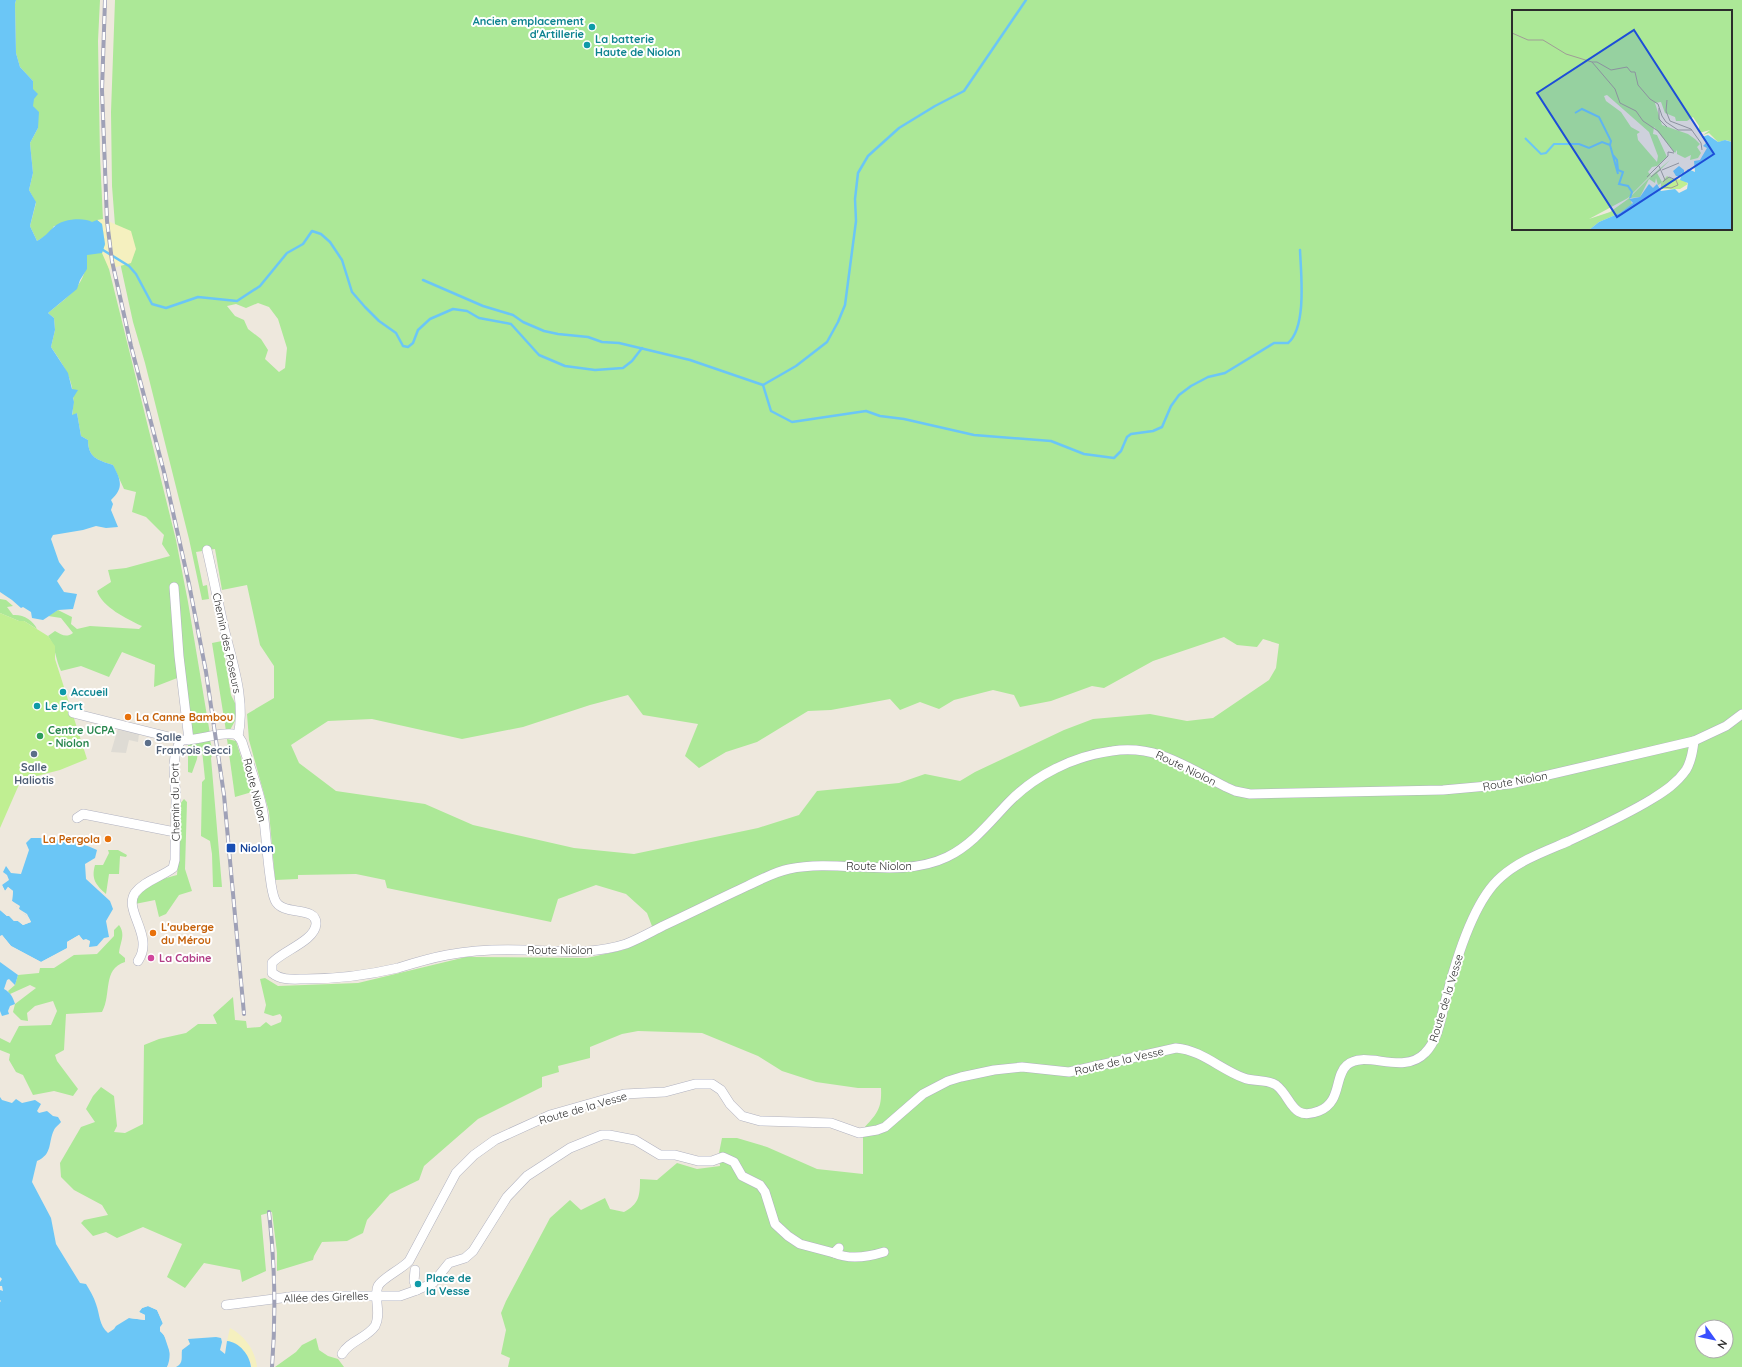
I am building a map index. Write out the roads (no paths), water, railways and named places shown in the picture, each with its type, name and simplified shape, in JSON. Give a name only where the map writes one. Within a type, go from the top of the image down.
[{"type":"street","name":"Chemin des Poseurs","points":[[207,550],[233,665],[240,704],[238,736]]},
{"type":"street","points":[[174,587],[185,740]]},
{"type":"street","points":[[73,713],[185,740],[231,734],[238,736]]},
{"type":"street","name":"Route Niolon","points":[[238,736],[242,742],[263,811],[271,883],[275,901],[283,908],[309,913],[315,918],[316,922],[315,928],[307,939],[280,956],[272,964],[272,973],[277,977],[287,979],[323,979],[397,968],[469,951],[503,949],[580,952],[608,948],[628,943],[756,882],[787,869],[810,866],[904,867],[931,863],[947,857],[972,840],[1022,790],[1044,774],[1084,758],[1110,751],[1125,749],[1151,751],[1166,756],[1236,791],[1250,794],[1443,790],[1493,786],[1533,779],[1694,741],[1715,732],[1742,714]]},
{"type":"street","name":"Chemin du Port","points":[[138,961],[144,942],[132,902],[133,897],[141,887],[173,868],[175,860],[176,797],[173,763],[176,749],[185,740]]},
{"type":"street","name":"Route de la Vesse","points":[[377,1296],[377,1288],[380,1283],[404,1267],[409,1261],[456,1173],[474,1155],[495,1140],[550,1115],[624,1094],[665,1092],[696,1084],[712,1084],[721,1090],[730,1104],[742,1116],[760,1121],[831,1123],[859,1133],[877,1130],[885,1126],[916,1099],[936,1087],[961,1077],[994,1070],[1022,1067],[1069,1072],[1164,1050],[1183,1048],[1201,1055],[1242,1078],[1253,1081],[1263,1081],[1276,1086],[1297,1110],[1304,1113],[1320,1111],[1332,1100],[1344,1069],[1351,1063],[1365,1060],[1403,1063],[1412,1061],[1425,1054],[1434,1041],[1457,959],[1468,930],[1480,906],[1499,878],[1525,861],[1614,820],[1664,792],[1687,768],[1694,741]]},
{"type":"street","points":[[77,818],[83,814],[175,832]]},
{"type":"street","points":[[1063,1078],[1075,1071]]},
{"type":"street","name":"Allée des Girelles","points":[[226,1305],[297,1296],[400,1296],[433,1283],[449,1263],[465,1258],[474,1252],[507,1197],[527,1176],[570,1148],[602,1135],[635,1140],[660,1155],[675,1155],[698,1161],[712,1161],[723,1157],[734,1162],[742,1176],[760,1185],[765,1192],[775,1224],[800,1244],[837,1250],[841,1256],[870,1256],[884,1252]]},
{"type":"street","points":[[415,1270],[414,1281],[417,1290]]},
{"type":"street","points":[[342,1354],[345,1349],[364,1337],[374,1326],[378,1312],[377,1296]]},
{"type":"water","points":[[0,0],[16,0],[16,53],[20,67],[33,81],[33,89],[38,94],[34,99],[33,106],[39,112],[38,128],[30,143],[33,173],[29,190],[36,202],[30,226],[37,241],[45,236],[57,224],[62,222],[78,219],[92,222],[97,220],[102,224],[105,244],[102,253],[87,255],[87,269],[80,280],[77,289],[48,313],[54,318],[55,330],[51,347],[68,373],[72,389],[78,390],[73,398],[74,402],[72,415],[77,413],[81,436],[88,440],[88,446],[92,455],[98,460],[113,465],[118,475],[120,484],[118,492],[111,500],[113,504],[111,510],[118,527],[106,528],[96,526],[83,530],[53,535],[51,539],[59,562],[65,570],[57,581],[64,592],[77,594],[73,609],[58,610],[43,620],[32,618],[31,612],[23,607],[21,608],[0,592]]},
{"type":"water","points":[[31,838],[64,840],[97,850],[95,858],[85,864],[86,879],[110,901],[113,909],[106,921],[109,937],[104,938],[97,946],[89,947],[90,941],[83,940],[79,935],[67,942],[68,948],[41,962],[11,946],[2,935],[0,936],[0,910],[7,916],[9,915],[14,921],[18,921],[23,925],[31,922],[12,901],[13,891],[8,887],[5,891],[2,885],[9,880],[7,875],[3,872],[6,866],[11,873],[21,874],[29,850],[26,843]]},
{"type":"water","points":[[0,962],[18,975],[15,985],[9,979],[7,980],[4,989],[11,995],[15,1004],[10,1006],[8,1011],[9,1014],[2,1016],[0,1011]]},
{"type":"water","points":[[0,1097],[2,1100],[12,1103],[16,1099],[22,1103],[35,1100],[41,1104],[37,1111],[39,1113],[47,1111],[53,1116],[58,1117],[61,1122],[52,1134],[46,1155],[37,1161],[32,1182],[51,1218],[56,1244],[80,1283],[86,1284],[92,1294],[101,1323],[108,1333],[129,1318],[145,1320],[145,1315],[139,1312],[142,1308],[148,1306],[157,1310],[163,1324],[160,1331],[168,1343],[170,1353],[167,1367],[0,1367],[0,1290],[3,1291],[2,1286],[0,1286],[2,1279],[0,1277]]},
{"type":"water","points":[[221,1338],[222,1342],[220,1350],[225,1354],[227,1341],[240,1347],[249,1358],[251,1367],[176,1367],[182,1360],[182,1350],[190,1344],[188,1339]]},
{"type":"waterway","points":[[763,385],[796,366],[827,342],[838,322],[845,305],[856,221],[855,199],[858,173],[868,156],[899,128],[935,106],[964,91],[1026,0]]},
{"type":"waterway","points":[[103,250],[129,266],[136,274],[152,304],[166,308],[198,297],[237,301],[260,286],[287,253],[303,244],[312,231],[321,234],[330,242],[342,260],[352,292],[379,321],[396,333],[403,346],[408,347],[413,343],[418,330],[430,319],[453,309],[467,311],[479,318],[511,324],[539,355],[565,366],[595,370],[623,368],[632,361],[642,348]]},
{"type":"waterway","points":[[423,280],[483,306],[513,315],[523,322],[544,331],[588,337],[602,342],[619,343],[690,360],[763,385],[771,411],[792,422],[866,411],[880,416],[904,419],[974,435],[1051,441],[1084,454],[1114,458],[1121,451],[1127,437],[1131,434],[1153,431],[1162,427],[1171,406],[1179,395],[1191,386],[1208,377],[1225,373],[1274,343],[1288,343],[1294,335],[1298,325],[1302,300],[1300,250]]},
{"type":"railway","points":[[105,0],[102,90],[107,221],[112,261],[131,346],[164,472],[189,584],[206,672],[224,795],[244,1014]]},
{"type":"railway","points":[[269,1212],[273,1251],[274,1290],[272,1367]]},
{"type":"place","name":"Ancien emplacement d'Artillerie","points":[[592,27]]},
{"type":"place","name":"La batterie Haute de Niolon","points":[[587,45]]},
{"type":"place","name":"Accueil","points":[[63,692]]},
{"type":"place","name":"Le Fort","points":[[37,706]]},
{"type":"place","name":"La Canne Bambou","points":[[128,717]]},
{"type":"place","name":"Centre UCPA - Niolon","points":[[40,736]]},
{"type":"place","name":"Salle François Secci","points":[[148,743]]},
{"type":"place","name":"Salle Haliotis","points":[[34,754]]},
{"type":"place","name":"La Pergola","points":[[108,839]]},
{"type":"place","name":"Niolon","points":[[231,848]]},
{"type":"place","name":"L'auberge du Mérou","points":[[153,933]]},
{"type":"place","name":"La Cabine","points":[[151,958]]},
{"type":"place","name":"Place de la Vesse","points":[[418,1284]]}]
